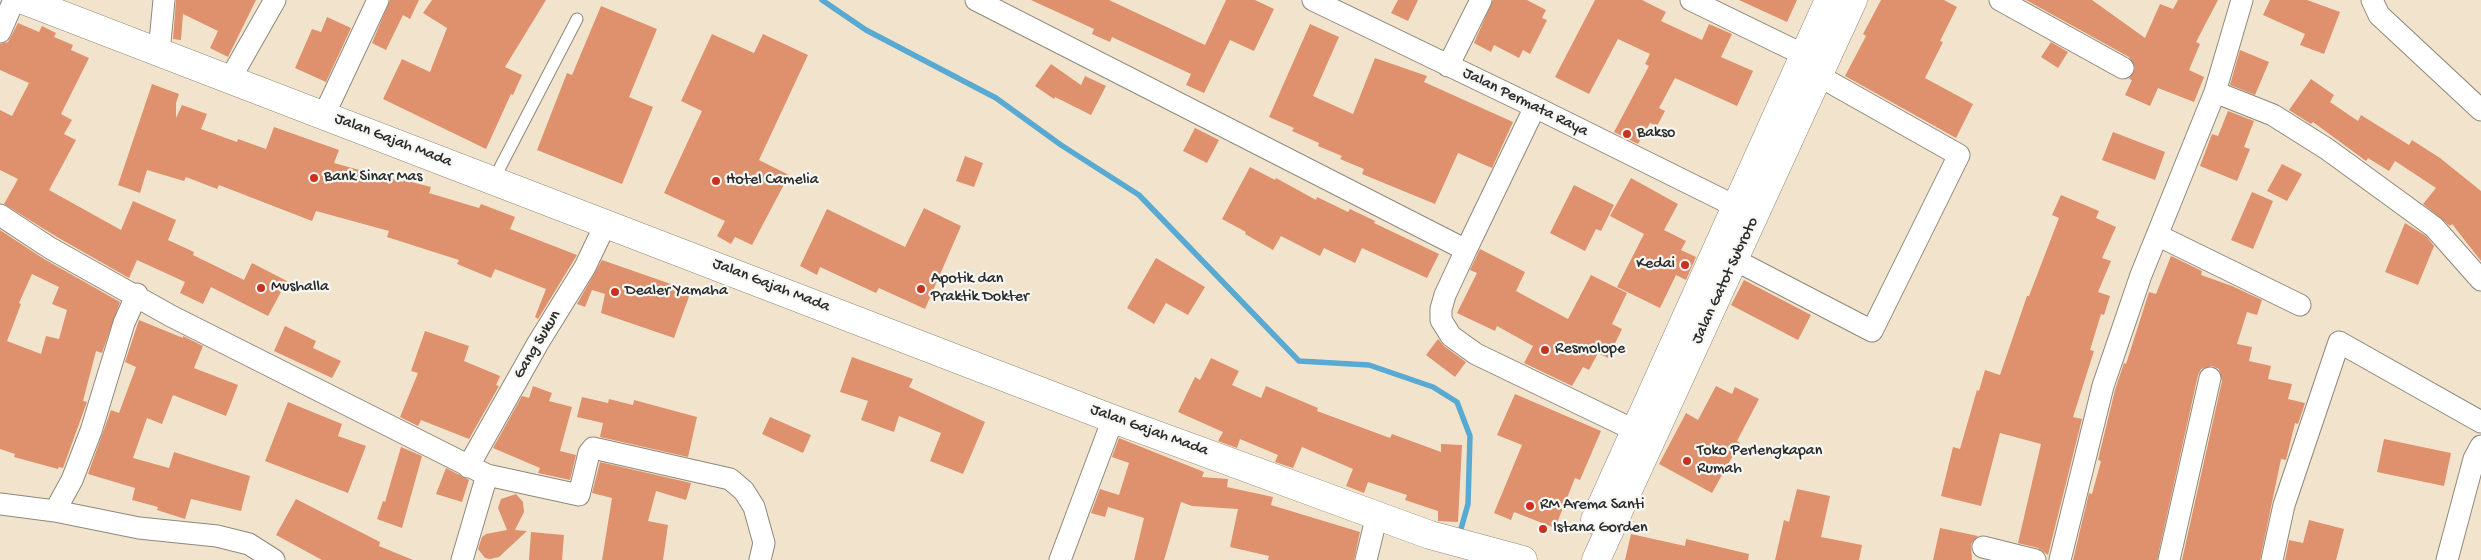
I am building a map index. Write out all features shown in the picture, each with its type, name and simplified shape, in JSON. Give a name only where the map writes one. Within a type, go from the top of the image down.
[{"type":"main road","name":"Jalan Gajah Mada","points":[[23,0],[494,179],[1113,419],[1430,535],[1523,560]]},
{"type":"main road","name":"Jalan Gatot Subroto","points":[[1812,66],[1829,0]]},
{"type":"main road","name":"Jalan Gatot Subroto","points":[[1577,560],[1634,430],[1746,211],[1812,66],[1853,0]]},
{"type":"main road","name":"Jalan Gatot Subroto","points":[[1596,560],[1735,260],[1746,211]]},
{"type":"street","points":[[0,32],[14,0]]},
{"type":"street","points":[[159,52],[164,0]]},
{"type":"street","points":[[230,80],[275,0]]},
{"type":"street","points":[[324,115],[378,0]]},
{"type":"street","points":[[976,0],[1466,250]]},
{"type":"street","name":"Jalan Permata Raya","points":[[1314,0],[1746,211]]},
{"type":"street","points":[[1448,66],[1481,0]]},
{"type":"street","points":[[1691,0],[1812,66],[1959,155],[1872,331],[1735,260]]},
{"type":"street","points":[[2000,0],[2123,68]]},
{"type":"street","points":[[2060,560],[2103,386],[2157,235],[2215,92],[2242,0]]},
{"type":"street","points":[[2372,0],[2379,15],[2481,110]]},
{"type":"street","points":[[2215,92],[2273,115],[2327,149],[2434,227],[2481,280]]},
{"type":"street","points":[[1535,107],[1445,295],[1441,309],[1441,320],[1451,336],[1476,354],[1634,430]]},
{"type":"street","points":[[0,214],[50,248],[137,294],[172,316],[477,471],[579,495],[589,453],[593,448],[730,479],[744,491],[754,507],[764,543],[760,560]]},
{"type":"street","name":"Gang Sukun","points":[[462,560],[477,471],[538,343],[585,267],[606,223]]},
{"type":"street","points":[[2157,235],[2300,305]]},
{"type":"street","points":[[55,511],[72,480],[88,439],[124,323],[137,294]]},
{"type":"street","points":[[2272,560],[2284,505],[2339,342],[2481,422]]},
{"type":"street","points":[[2169,560],[2210,378]]},
{"type":"street","points":[[1060,560],[1113,419]]},
{"type":"street","points":[[2447,560],[2474,459],[2481,446]]},
{"type":"street","points":[[0,504],[55,511],[123,525],[217,536],[249,544],[274,560]]},
{"type":"street","points":[[1366,560],[1377,515]]},
{"type":"street","points":[[1983,547],[2035,560]]},
{"type":"lane","points":[[494,179],[577,19]]},
{"type":"building","points":[[176,0],[256,0],[228,57],[210,48],[218,31],[183,14],[181,40],[173,39]]},
{"type":"building","points":[[390,0],[419,0],[410,19],[403,15],[386,50],[372,43]]},
{"type":"building","points":[[432,0],[546,0],[505,67],[522,75],[513,95],[511,94],[486,149],[383,99],[402,59],[430,72],[447,28],[423,13]]},
{"type":"building","points":[[1031,0],[1109,0],[1205,45],[1226,0],[1255,0],[1274,9],[1254,51],[1230,40],[1204,93],[1186,85],[1191,74],[1112,37],[1110,42],[1092,34],[1094,29]]},
{"type":"building","points":[[1398,0],[1418,0],[1408,21],[1391,13]]},
{"type":"building","points":[[1493,0],[1527,0],[1546,10],[1542,18],[1547,20],[1530,54],[1523,50],[1519,58],[1494,45],[1491,52],[1474,43]]},
{"type":"building","points":[[1595,0],[1642,0],[1666,12],[1661,21],[1702,40],[1709,24],[1732,34],[1721,57],[1753,71],[1737,106],[1675,78],[1659,108],[1665,111],[1657,126],[1650,123],[1638,144],[1614,132],[1649,66],[1645,64],[1650,54],[1618,39],[1589,94],[1555,77]]},
{"type":"building","points":[[1739,0],[1797,0],[1787,22]]},
{"type":"building","points":[[1881,0],[1944,0],[1957,7],[1940,41],[1943,42],[1925,78],[1973,104],[1956,138],[1845,76],[1866,36],[1863,34]]},
{"type":"building","points":[[2026,0],[2092,0],[2145,38],[2160,4],[2173,9],[2178,0],[2218,0],[2196,42],[2200,44],[2189,70],[2204,77],[2194,102],[2158,88],[2150,106],[2125,95],[2132,80],[2129,79],[2135,68],[2129,57]]},
{"type":"building","points":[[2270,0],[2307,0],[2340,12],[2324,54],[2300,45],[2305,34],[2263,15]]},
{"type":"building","points":[[601,6],[657,29],[629,97],[653,107],[622,184],[537,150],[567,73],[572,75]]},
{"type":"building","points":[[327,17],[351,28],[326,82],[295,68],[312,29],[321,32]]},
{"type":"building","points":[[18,23],[39,32],[42,26],[56,33],[54,37],[73,45],[71,50],[89,58],[61,114],[72,120],[64,134],[76,140],[49,190],[121,230],[133,201],[176,220],[168,240],[194,252],[193,255],[244,280],[252,263],[287,281],[268,316],[211,287],[203,304],[180,293],[185,282],[137,260],[129,278],[4,204],[18,179],[0,170],[0,110],[12,116],[29,83],[0,70],[0,44],[8,42]]},
{"type":"building","points":[[1310,24],[1339,37],[1313,96],[1353,114],[1375,58],[1427,76],[1424,82],[1513,122],[1492,168],[1458,153],[1435,204],[1362,174],[1364,169],[1340,159],[1342,156],[1318,146],[1319,143],[1292,131],[1294,128],[1269,117]]},
{"type":"building","points":[[712,34],[754,53],[763,34],[808,55],[759,160],[789,175],[752,245],[735,237],[731,244],[717,236],[725,221],[664,193],[702,111],[681,101]]},
{"type":"building","points":[[2051,42],[2068,52],[2058,68],[2041,57]]},
{"type":"building","points":[[2240,50],[2269,62],[2255,95],[2230,85]]},
{"type":"building","points":[[1051,64],[1081,85],[1085,76],[1106,86],[1091,115],[1055,97],[1054,99],[1035,86]]},
{"type":"building","points":[[2311,79],[2334,95],[2330,102],[2358,121],[2361,115],[2409,145],[2412,140],[2440,158],[2481,191],[2481,261],[2452,224],[2450,226],[2423,204],[2436,188],[2395,161],[2389,171],[2368,158],[2366,161],[2313,122],[2311,124],[2289,110]]},
{"type":"building","points":[[152,84],[179,94],[176,103],[176,118],[182,105],[207,114],[201,129],[237,142],[238,139],[266,149],[274,127],[339,150],[334,163],[403,182],[404,180],[431,187],[429,193],[479,208],[481,204],[515,217],[510,229],[577,255],[538,319],[535,317],[546,289],[495,269],[491,278],[457,264],[459,260],[387,237],[389,231],[316,211],[312,221],[219,185],[217,189],[186,177],[184,181],[147,170],[140,193],[118,185]]},
{"type":"building","points":[[2228,111],[2254,121],[2244,147],[2250,149],[2237,181],[2200,166],[2212,134],[2218,136]]},
{"type":"building","points":[[1195,128],[1219,140],[1207,163],[1183,151]]},
{"type":"building","points":[[2113,132],[2165,152],[2155,180],[2102,160]]},
{"type":"building","points":[[965,156],[983,163],[974,187],[956,181]]},
{"type":"building","points":[[2282,164],[2302,174],[2287,201],[2267,191]]},
{"type":"building","points":[[1250,167],[1275,180],[1276,178],[1316,200],[1317,197],[1348,212],[1350,209],[1375,221],[1374,223],[1439,254],[1427,278],[1362,248],[1355,263],[1324,248],[1320,256],[1281,236],[1273,250],[1245,234],[1246,232],[1222,219]]},
{"type":"building","points":[[1631,178],[1678,204],[1664,230],[1686,241],[1681,250],[1696,257],[1686,280],[1676,275],[1660,308],[1617,287],[1644,234],[1610,216]]},
{"type":"building","points":[[1574,185],[1614,205],[1601,231],[1596,229],[1585,251],[1550,233]]},
{"type":"building","points":[[2252,192],[2273,201],[2253,249],[2231,240]]},
{"type":"building","points":[[2061,195],[2099,211],[2096,218],[2116,227],[2102,258],[2111,261],[2098,292],[2110,296],[2104,315],[2101,314],[2090,350],[2094,351],[2073,417],[2082,419],[2048,555],[2038,548],[2018,543],[2041,444],[2000,433],[1981,506],[1941,496],[1953,447],[1960,449],[1977,390],[1979,391],[1985,370],[2000,375],[2027,296],[2029,296],[2059,218],[2052,215]]},
{"type":"building","points":[[924,208],[961,226],[925,309],[879,288],[876,293],[820,267],[817,275],[800,266],[827,209],[905,247]]},
{"type":"building","points":[[2405,223],[2426,236],[2434,246],[2418,285],[2385,272]]},
{"type":"building","points":[[0,230],[44,259],[120,302],[102,353],[96,351],[83,401],[87,402],[63,468],[59,467],[58,469],[14,457],[15,454],[0,449]],"holes":[[[32,274],[59,287],[52,304],[67,310],[59,339],[46,336],[41,354],[7,341],[21,304],[19,303]]]},
{"type":"building","points":[[1480,249],[1525,272],[1516,291],[1568,319],[1591,275],[1627,293],[1612,324],[1622,329],[1608,358],[1598,353],[1589,370],[1583,367],[1572,386],[1524,363],[1533,346],[1497,326],[1495,331],[1457,313],[1477,273],[1470,270]]},
{"type":"building","points":[[2171,256],[2202,271],[2201,275],[2232,286],[2262,300],[2257,315],[2247,312],[2237,344],[2252,347],[2249,361],[2271,366],[2268,379],[2292,384],[2288,399],[2305,403],[2298,424],[2295,423],[2286,460],[2281,459],[2260,560],[2182,560],[2222,381],[2219,369],[2212,366],[2201,369],[2198,375],[2157,560],[2073,560],[2089,493],[2092,494],[2101,461],[2098,460],[2115,390],[2124,363],[2126,364],[2149,292],[2156,294]]},
{"type":"building","points":[[1156,258],[1205,287],[1188,315],[1166,303],[1154,324],[1127,308]]},
{"type":"building","points":[[602,260],[691,291],[674,338],[601,313],[605,294],[592,290],[585,307],[577,304]]},
{"type":"building","points":[[1744,280],[1811,315],[1798,340],[1731,305]]},
{"type":"building","points":[[139,320],[183,338],[183,336],[203,346],[194,368],[238,385],[226,416],[173,395],[162,424],[147,418],[133,458],[169,468],[174,452],[250,476],[241,511],[191,499],[185,519],[157,510],[158,507],[132,500],[135,488],[88,474],[111,410],[119,413],[136,367],[125,362]]},
{"type":"building","points":[[285,326],[316,341],[313,348],[341,361],[332,378],[274,351]]},
{"type":"building","points":[[425,331],[469,346],[464,361],[500,376],[496,385],[499,386],[469,439],[421,420],[418,426],[400,417],[418,373],[411,371]]},
{"type":"building","points":[[1438,339],[1444,346],[1466,362],[1455,377],[1426,355]]},
{"type":"building","points":[[852,357],[913,379],[909,387],[985,422],[963,474],[930,461],[941,433],[899,416],[894,432],[861,420],[868,401],[840,392]]},
{"type":"building","points":[[1211,358],[1239,371],[1232,385],[1261,398],[1266,386],[1318,408],[1317,411],[1390,438],[1392,434],[1441,452],[1441,444],[1462,445],[1458,522],[1438,521],[1438,511],[1405,500],[1407,495],[1368,482],[1364,493],[1346,486],[1353,469],[1302,447],[1293,468],[1275,462],[1278,455],[1240,439],[1237,448],[1218,441],[1223,432],[1178,412],[1195,377],[1200,380]]},
{"type":"building","points":[[533,386],[552,393],[549,401],[572,407],[560,451],[576,455],[570,480],[538,473],[540,468],[493,448],[522,396],[529,398]]},
{"type":"building","points":[[1716,386],[1732,394],[1735,387],[1759,399],[1737,441],[1740,443],[1712,493],[1659,464],[1686,413],[1698,420]]},
{"type":"building","points":[[1515,394],[1601,431],[1580,480],[1575,478],[1555,528],[1514,512],[1511,520],[1494,513],[1522,445],[1497,435]]},
{"type":"building","points":[[582,397],[608,403],[609,399],[633,405],[634,400],[697,417],[688,457],[600,437],[603,423],[577,417]]},
{"type":"building","points":[[288,402],[342,424],[338,436],[366,446],[348,493],[265,461]]},
{"type":"building","points":[[770,417],[811,435],[803,453],[762,434]]},
{"type":"building","points":[[1119,438],[1204,472],[1202,477],[1228,479],[1227,487],[1273,497],[1271,505],[1360,532],[1354,560],[1268,560],[1269,556],[1230,547],[1238,509],[1192,506],[1181,502],[1164,560],[1134,560],[1144,518],[1108,507],[1105,517],[1091,513],[1100,489],[1119,495],[1129,463],[1112,457]]},
{"type":"building","points":[[2384,439],[2451,453],[2444,486],[2377,472]]},
{"type":"building","points":[[401,447],[422,456],[402,528],[377,519],[383,501],[385,502]]},
{"type":"building","points":[[600,462],[691,483],[686,500],[656,491],[648,521],[668,525],[663,560],[602,560],[612,498],[592,493]]},
{"type":"building","points":[[446,468],[469,480],[462,502],[436,494]]},
{"type":"building","points":[[1797,489],[1830,496],[1821,537],[1862,545],[1859,560],[1775,560],[1784,520],[1789,522]]},
{"type":"building","points":[[516,494],[523,502],[524,512],[515,530],[527,531],[499,557],[485,558],[478,549],[482,537],[486,534],[507,530],[498,508],[501,499]]},
{"type":"building","points":[[296,499],[380,542],[379,546],[413,560],[322,560],[276,535]]},
{"type":"building","points":[[2309,520],[2344,529],[2336,560],[2285,560],[2289,540],[2303,543]]},
{"type":"building","points":[[1940,528],[1978,536],[1971,544],[1972,560],[1933,560]]},
{"type":"building","points":[[531,532],[564,535],[562,560],[529,560]]},
{"type":"building","points":[[1631,534],[1685,546],[1686,539],[1749,554],[1748,560],[1625,560]]},
{"type":"waterway","points":[[822,0],[866,30],[996,98],[1061,145],[1139,195],[1299,361],[1369,365],[1433,387],[1457,402],[1470,436],[1468,504],[1459,536]]},
{"type":"place","name":"Bakso","points":[[1627,134]]},
{"type":"place","name":"Bank Sinar Mas","points":[[314,178]]},
{"type":"place","name":"Hotel Camelia","points":[[716,181]]},
{"type":"place","name":"Kedai","points":[[1685,265]]},
{"type":"place","name":"Mushalla","points":[[261,288]]},
{"type":"place","name":"Apotik dan Praktik Dokter","points":[[921,289]]},
{"type":"place","name":"Dealer Yamaha","points":[[615,292]]},
{"type":"place","name":"Resmolope","points":[[1545,350]]},
{"type":"place","name":"Toko Perlengkapan Rumah","points":[[1687,461]]},
{"type":"place","name":"RM Arema Santi","points":[[1530,506]]},
{"type":"place","name":"Istana Gorden","points":[[1543,529]]}]
